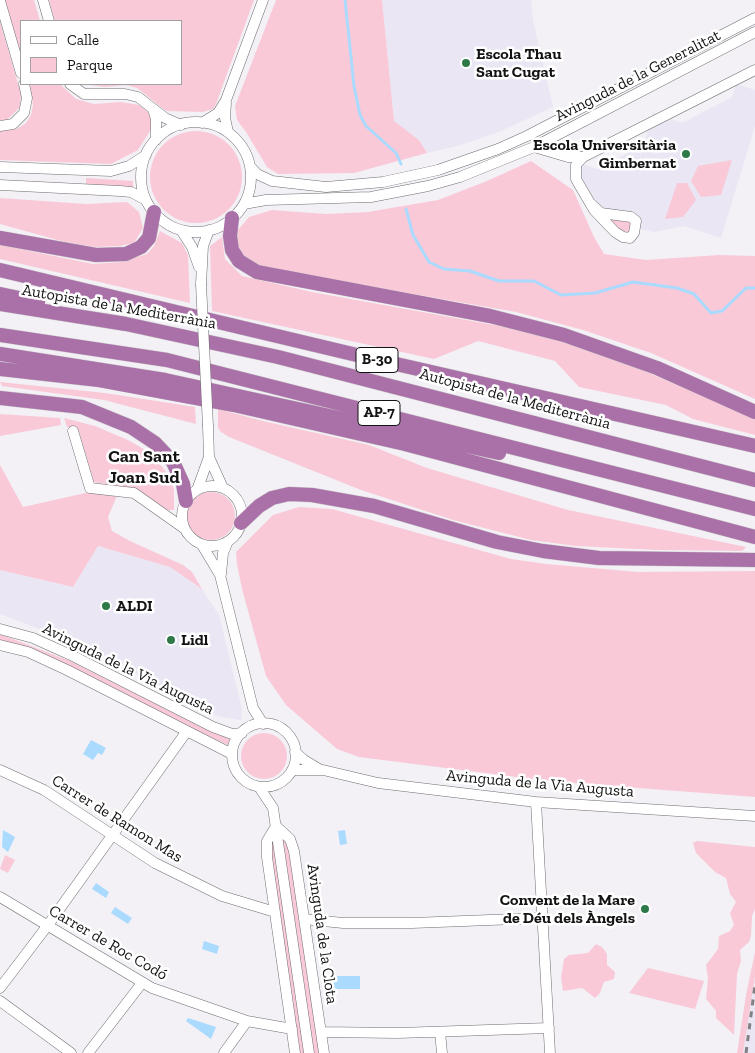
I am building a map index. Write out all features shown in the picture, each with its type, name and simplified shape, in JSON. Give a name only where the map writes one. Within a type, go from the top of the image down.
[{"type":"highway","points":[[0,238],[84,254],[116,255],[135,251],[149,238],[154,212]]},
{"type":"highway","points":[[232,218],[230,236],[232,250],[240,261],[257,272],[490,316],[564,335],[657,368],[755,412]]},
{"type":"highway","points":[[0,229],[84,254]]},
{"type":"highway","name":"B-30","points":[[0,270],[442,375],[755,446]]},
{"type":"highway","points":[[0,294],[122,323]]},
{"type":"highway","name":"Autopista de la Mediterrània","points":[[0,304],[122,323],[296,361],[755,480]]},
{"type":"highway","name":"AP-7","points":[[0,335],[166,360],[755,509]]},
{"type":"highway","points":[[0,354],[165,380],[459,445],[625,476]]},
{"type":"highway","points":[[0,369],[66,375],[137,386],[270,413],[405,444],[755,537]]},
{"type":"highway","points":[[0,398],[66,404],[99,412],[145,436],[165,452],[179,473],[184,505]]},
{"type":"highway","points":[[0,405],[81,411],[116,420]]},
{"type":"highway","points":[[241,523],[259,506],[272,498],[306,494],[374,506],[497,542],[543,551],[599,558],[755,560]]},
{"type":"street","points":[[43,0],[49,20]]},
{"type":"street","points":[[202,123],[218,113],[226,100],[263,0]]},
{"type":"street","points":[[0,1],[20,70]]},
{"type":"street","name":"Avinguda de la Generalitat","points":[[250,166],[257,174],[272,181],[326,187],[383,182],[438,170],[498,149],[528,136],[755,18]]},
{"type":"street","name":"Avinguda de la Generalitat","points":[[244,204],[266,200],[338,199],[396,193],[460,177],[534,147],[755,32]]},
{"type":"street","points":[[590,203],[576,178],[575,172],[577,162],[583,156],[755,70]]},
{"type":"street","points":[[0,126],[13,124],[24,113],[28,98],[24,85]]},
{"type":"street","points":[[71,85],[84,94],[132,95],[143,99],[152,109],[181,125]]},
{"type":"street","points":[[226,100],[225,118],[228,132]]},
{"type":"street","points":[[152,109],[156,119],[156,140]]},
{"type":"street","points":[[0,167],[101,172],[129,166],[146,155],[156,140],[166,132],[181,125],[202,123],[214,125],[228,132],[244,150],[250,166],[251,185],[244,204],[232,218],[209,230],[181,230],[168,224],[154,212],[146,200],[142,179],[146,155]]},
{"type":"street","points":[[534,147],[568,157],[583,156]]},
{"type":"street","points":[[0,185],[131,192],[146,200]]},
{"type":"street","points":[[181,230],[192,247],[200,272]]},
{"type":"street","points":[[164,514],[174,517],[197,490],[209,457],[200,272],[203,246],[209,230]]},
{"type":"street","points":[[73,431],[90,488],[134,493],[185,529],[190,537],[202,544],[213,546],[228,542]]},
{"type":"street","points":[[209,457],[223,488]]},
{"type":"street","points":[[197,490],[210,486],[223,488],[231,493],[239,504],[241,523],[236,535],[228,542],[223,553],[220,575]]},
{"type":"street","points":[[184,505],[185,529]]},
{"type":"street","points":[[202,544],[220,575],[253,708],[264,724]]},
{"type":"street","name":"Avinguda de la Via Augusta","points":[[0,629],[32,638],[73,656],[213,727],[232,734],[247,730]]},
{"type":"street","name":"Avinguda de la Via Augusta","points":[[0,645],[28,652],[67,670],[232,754]]},
{"type":"street","points":[[247,730],[264,724],[276,726],[284,731],[292,740],[296,752],[292,770],[278,784],[259,786],[249,783],[238,774],[232,754],[235,743],[247,730],[253,708]]},
{"type":"street","points":[[0,988],[48,925],[187,731]]},
{"type":"street","name":"Avinguda de la Via Augusta","points":[[296,752],[304,760],[323,770]]},
{"type":"street","name":"Carrer de Ramon Mas","points":[[0,770],[44,790],[155,863],[222,896],[275,912]]},
{"type":"street","name":"Avinguda de la Via Augusta","points":[[292,770],[323,770],[378,783],[536,802],[755,816]]},
{"type":"street","name":"Avinguda de la Clota","points":[[278,784],[274,808],[276,826],[309,1053]]},
{"type":"street","name":"Avinguda de la Clota","points":[[259,786],[274,808]]},
{"type":"street","points":[[536,802],[550,1053]]},
{"type":"street","name":"Avinguda de la Clota","points":[[276,826],[267,841],[267,849],[295,1053]]},
{"type":"street","name":"Avinguda de la Clota","points":[[276,826],[290,839],[294,851],[324,1053]]},
{"type":"street","name":"Carrer de Roc Codó","points":[[0,897],[142,983],[202,1007],[247,1021],[292,1029]]},
{"type":"street","points":[[304,920],[343,923],[412,923],[542,918]]},
{"type":"street","points":[[88,1053],[142,983]]},
{"type":"street","points":[[0,1001],[71,1053]]},
{"type":"street","points":[[224,1053],[247,1021]]},
{"type":"street","points":[[321,1032],[440,1032],[549,1028]]},
{"type":"street","points":[[440,1032],[442,1053]]},
{"type":"shaded area","name":"Escola Thau Sant Cugat","points":[[382,0],[531,0],[533,20],[553,107],[499,132],[461,145],[427,153],[419,140],[394,122]]},
{"type":"shaded area","name":"Escola Universitària Gimbernat","points":[[736,84],[755,90],[755,126],[721,238],[684,226],[654,232],[636,228],[594,210],[576,179],[582,164],[597,169],[644,144],[653,112],[682,123],[732,97]]},
{"type":"shaded area","points":[[98,546],[170,567],[202,589],[219,615],[242,709],[241,720],[220,717],[195,707],[94,650],[0,614],[0,570],[73,587]]},
{"type":"shaded area","points":[[755,976],[755,1053],[743,1053],[745,1034]]},
{"type":"green space","points":[[4,0],[34,0],[40,20],[20,20],[20,53]]},
{"type":"green space","points":[[49,0],[254,0],[216,104],[213,109],[203,112],[166,111],[137,88],[126,85],[182,85],[182,20],[55,20]]},
{"type":"green space","points":[[276,0],[382,0],[394,121],[419,140],[427,153],[354,173],[278,174],[267,167],[237,120],[235,106]]},
{"type":"green space","points":[[0,22],[21,94],[20,107],[7,120],[0,120]]},
{"type":"green space","points":[[30,85],[61,85],[76,99],[94,104],[121,102],[139,105],[148,112],[152,120],[152,128],[138,150],[111,164],[0,160],[0,131],[17,129],[26,123],[31,115],[33,105]]},
{"type":"green space","points":[[91,85],[126,85],[105,87]]},
{"type":"green space","points":[[196,131],[214,135],[229,144],[238,159],[242,177],[238,195],[229,210],[214,219],[196,223],[178,219],[163,210],[154,195],[150,177],[154,159],[163,144],[178,135]]},
{"type":"green space","points":[[732,160],[721,195],[701,197],[691,181],[698,166]]},
{"type":"green space","points":[[531,161],[573,190],[594,237],[604,254],[646,260],[719,255],[755,256],[755,399],[651,353],[583,330],[516,312],[259,267],[242,254],[237,241],[238,230],[249,217],[272,210],[326,214],[368,212],[438,200]]},
{"type":"green space","points":[[86,178],[133,181],[133,189],[86,185]]},
{"type":"green space","points":[[677,183],[687,183],[696,200],[683,217],[665,219]]},
{"type":"green space","points":[[0,198],[86,204],[127,202],[139,212],[143,228],[134,243],[119,246],[96,247],[65,242],[0,224]]},
{"type":"green space","points":[[608,219],[631,221],[630,232],[622,231]]},
{"type":"green space","points":[[160,231],[182,243],[188,255],[190,303],[0,259],[0,245],[93,264],[121,262],[147,254],[154,246]]},
{"type":"green space","points":[[222,237],[225,259],[242,276],[312,292],[522,330],[560,340],[625,363],[755,418],[755,435],[693,419],[666,405],[579,387],[555,361],[478,341],[434,359],[212,311],[210,246]]},
{"type":"green space","points":[[0,382],[105,393],[195,407],[196,424],[104,400],[2,386]]},
{"type":"green space","points":[[218,409],[369,445],[427,468],[568,510],[746,547],[742,551],[658,550],[576,546],[531,540],[453,520],[361,490],[229,437],[218,428]]},
{"type":"green space","points":[[0,414],[60,418],[61,425],[0,436]]},
{"type":"green space","points":[[64,418],[95,426],[128,440],[149,452],[164,469],[171,481],[174,490],[174,510],[166,510],[136,489],[94,482],[79,432],[72,427],[67,427]]},
{"type":"green space","points":[[0,465],[23,507],[90,492],[112,493],[116,498],[108,517],[112,531],[183,565],[192,572],[202,589],[170,567],[98,546],[73,587],[0,570]]},
{"type":"green space","points":[[211,492],[220,494],[228,499],[233,507],[235,516],[233,525],[228,533],[220,538],[211,540],[202,538],[194,533],[189,525],[187,516],[189,507],[194,499],[202,494]]},
{"type":"green space","points":[[299,507],[332,509],[511,559],[546,564],[638,572],[755,571],[755,797],[548,781],[359,757],[337,749],[286,705],[266,676],[237,564],[236,552],[273,515]]},
{"type":"green space","points":[[0,634],[70,661],[205,729],[231,739],[228,745],[172,720],[72,667],[0,640]]},
{"type":"green space","points":[[259,733],[269,733],[283,743],[287,756],[283,769],[277,775],[269,779],[259,779],[245,769],[241,761],[241,751],[251,737]]},
{"type":"green space","points":[[273,808],[294,851],[324,1053],[295,1053],[267,857]]},
{"type":"green space","points":[[697,841],[755,847],[755,909],[752,916],[749,942],[740,950],[741,961],[737,974],[734,1035],[716,1018],[716,1011],[706,999],[708,978],[706,965],[718,949],[719,936],[730,931],[734,925],[730,913],[736,902],[730,894],[726,878],[715,872],[696,853],[693,843]]},
{"type":"green space","points":[[5,855],[15,860],[8,873],[0,869]]},
{"type":"green space","points":[[596,944],[602,947],[607,954],[607,965],[615,972],[614,979],[604,982],[600,993],[595,998],[582,988],[563,991],[561,978],[564,959],[569,955],[588,953]]},
{"type":"green space","points":[[755,952],[755,976],[743,1053],[737,1053],[746,995]]},
{"type":"green space","points":[[648,968],[704,981],[695,1009],[629,993]]},
{"type":"water","points":[[91,740],[106,748],[102,755],[98,753],[93,760],[83,754]]},
{"type":"water","points":[[3,830],[15,837],[8,852],[2,847]]},
{"type":"water","points":[[345,830],[347,844],[340,845],[338,831]]},
{"type":"water","points":[[96,883],[109,892],[106,898],[92,889]]},
{"type":"water","points":[[115,907],[132,918],[128,924],[111,913]]},
{"type":"water","points":[[204,941],[219,946],[217,954],[202,949]]},
{"type":"water","points":[[331,976],[360,976],[360,989],[331,989]]},
{"type":"water","points":[[188,1018],[216,1027],[211,1039],[186,1021]]},
{"type":"waterway","points":[[345,0],[354,86],[360,115],[366,126],[396,153],[401,164]]},
{"type":"waterway","points":[[406,209],[413,235],[429,262],[444,269],[470,271],[499,281],[534,281],[561,295],[595,293],[633,282],[677,288],[694,294],[711,313],[722,311],[746,288],[755,288]]},
{"type":"railway","points":[[746,1053],[755,985]]},
{"type":"place","name":"Escola Thau Sant Cugat","points":[[466,63]]},
{"type":"place","name":"Escola Universitària Gimbernat","points":[[686,154]]},
{"type":"place","name":"ALDI","points":[[106,606]]},
{"type":"place","name":"Lidl","points":[[171,640]]},
{"type":"place","name":"Convent de la Mare de Déu dels Àngels","points":[[645,909]]},
{"type":"district","name":"Can Sant Joan Sud","points":[[144,467]]}]
